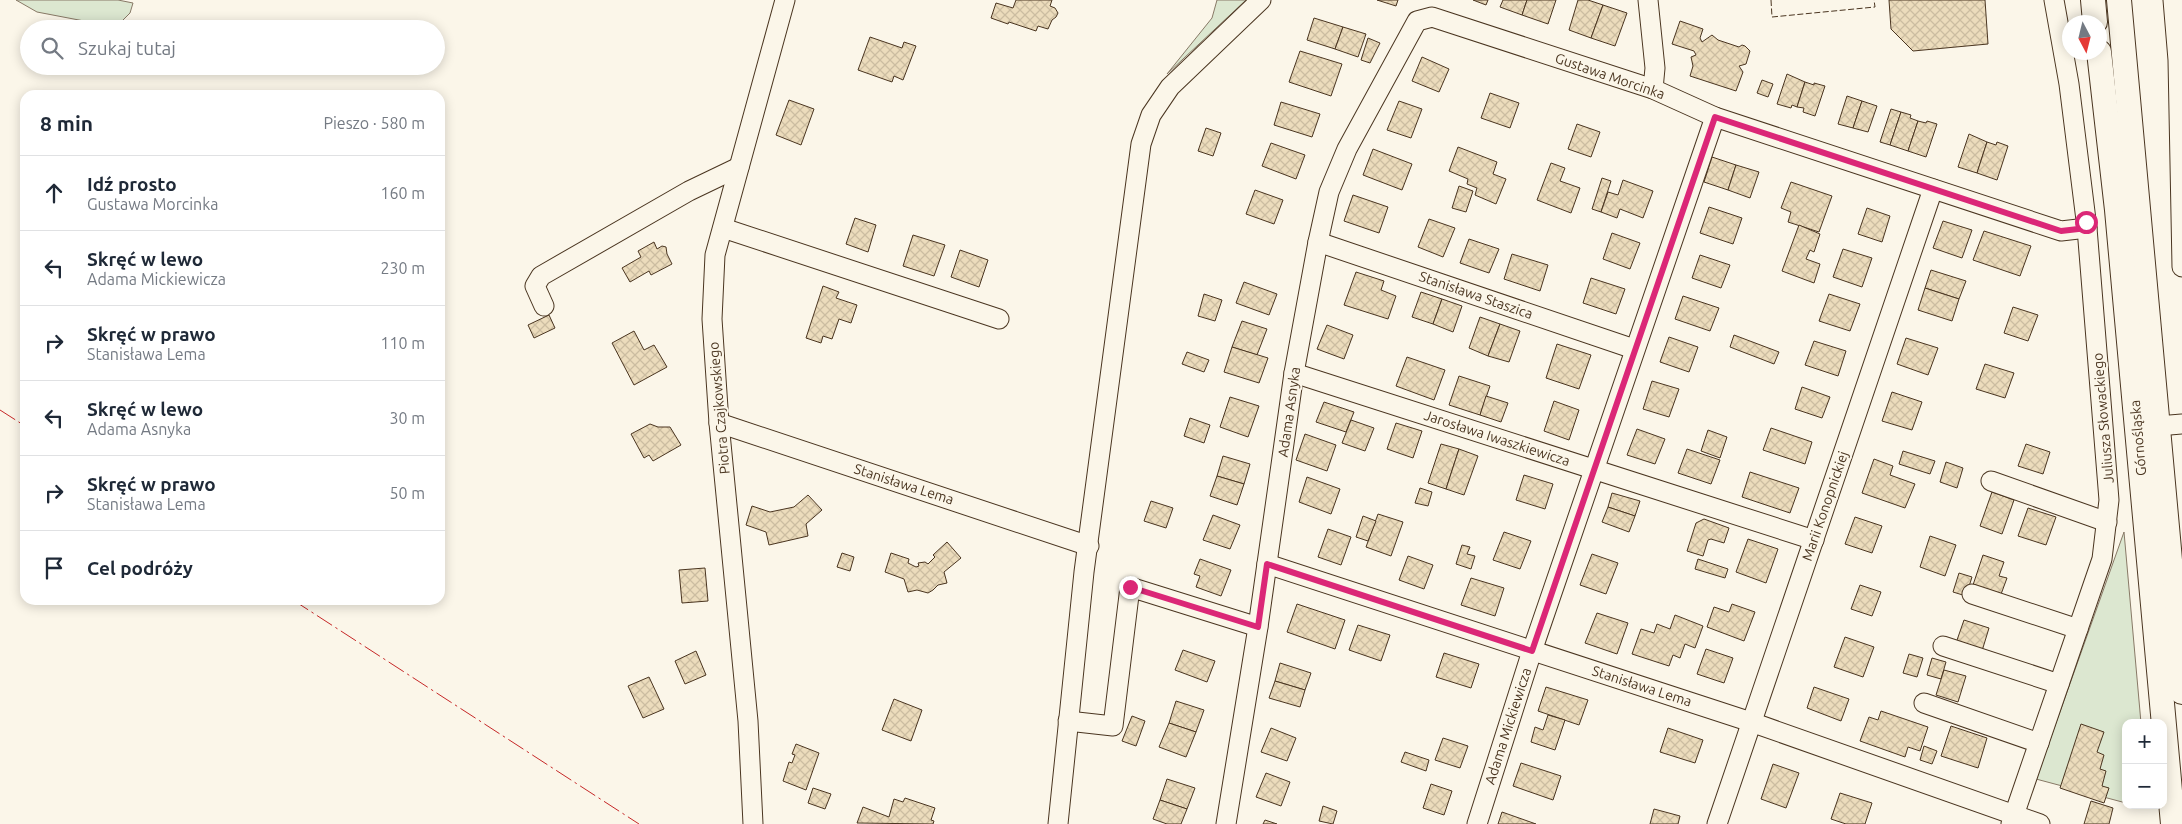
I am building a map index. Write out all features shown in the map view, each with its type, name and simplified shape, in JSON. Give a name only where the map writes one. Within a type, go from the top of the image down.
[{"type":"main road","points":[[2093,0],[2094,15]]},
{"type":"main road","name":"Górnośląska","points":[[2118,0],[2182,692]]},
{"type":"main road","name":"Górnośląska","points":[[2100,60],[2175,757],[2173,824]]},
{"type":"street","name":"Piotra Czajkowskiego","points":[[753,824],[748,721],[719,422],[712,318],[715,255],[786,0]]},
{"type":"street","points":[[1058,824],[1068,720],[1089,546],[1142,144],[1151,116],[1170,87],[1262,0]]},
{"type":"street","points":[[1648,0],[1655,68],[1653,89]]},
{"type":"street","name":"Juliusza Słowackiego","points":[[2013,820],[2102,559],[2110,500],[2087,228],[2069,84],[2054,0]]},
{"type":"street","points":[[2173,0],[2178,70],[2182,267]]},
{"type":"street","name":"Gustawa Morcinka","points":[[1417,21],[1432,17],[1653,89],[1715,117],[2061,231],[2087,228]]},
{"type":"street","name":"Adama Asnyka","points":[[1226,824],[1258,627],[1294,373],[1318,242],[1330,192],[1347,149],[1417,21]]},
{"type":"street","name":"Adama Mickiewicza","points":[[1477,824],[1532,651],[1715,117]]},
{"type":"street","points":[[544,306],[535,286],[541,276],[688,191],[739,167]]},
{"type":"street","name":"Marii Konopnickiej","points":[[1717,824],[1750,722],[1933,189]]},
{"type":"street","points":[[723,228],[999,319]]},
{"type":"street","name":"Stanisława Staszica","points":[[1318,242],[1634,349]]},
{"type":"street","name":"Jarosława Iwaszkiewicza","points":[[1294,373],[1814,540]]},
{"type":"street","name":"Stanisława Lema","points":[[719,422],[1089,546]]},
{"type":"street","points":[[2158,426],[2182,424]]},
{"type":"street","points":[[1991,481],[2107,522]]},
{"type":"street","name":"Stanisława Lema","points":[[1267,564],[1750,722],[2013,820],[2040,824]]},
{"type":"street","points":[[1068,720],[1113,726],[1130,587],[1258,627]]},
{"type":"street","points":[[1972,594],[2078,629]]},
{"type":"street","points":[[1943,646],[2059,684]]},
{"type":"street","points":[[1924,703],[2039,743]]},
{"type":"green space","points":[[16,0],[118,0],[133,3],[130,13],[123,20],[79,20],[37,12]]},
{"type":"green space","points":[[1217,0],[1246,0],[1167,74],[1212,18]]},
{"type":"green space","points":[[2124,532],[2141,719],[2122,719],[2122,802],[2036,779]]},
{"type":"building","points":[[1016,0],[1052,0],[1050,6],[1055,8],[1058,13],[1048,29],[1038,26],[1036,31],[991,18],[996,3],[1013,8]]},
{"type":"building","points":[[1377,0],[1398,0],[1396,6]]},
{"type":"building","points":[[1473,0],[1488,0],[1486,5]]},
{"type":"building","points":[[1503,0],[1527,0],[1522,15],[1500,7]]},
{"type":"building","points":[[1527,0],[1556,0],[1548,24],[1522,15]]},
{"type":"building","points":[[1578,0],[1588,0],[1603,5],[1591,38],[1569,30]]},
{"type":"building","points":[[1889,0],[1985,0],[1988,44],[1913,51],[1891,29]]},
{"type":"building","points":[[1603,5],[1627,13],[1615,46],[1591,38]]},
{"type":"building","points":[[1314,18],[1343,27],[1335,49],[1307,40]]},
{"type":"building","points":[[1680,21],[1703,29],[1700,38],[1702,42],[1712,35],[1718,40],[1739,47],[1745,46],[1750,51],[1746,64],[1739,66],[1743,72],[1736,91],[1690,76],[1693,66],[1691,57],[1696,55],[1694,51],[1672,44]]},
{"type":"building","points":[[1343,27],[1366,34],[1358,57],[1335,49]]},
{"type":"building","points":[[870,37],[902,48],[904,42],[916,46],[903,80],[894,76],[892,82],[858,70]]},
{"type":"building","points":[[1368,38],[1380,43],[1370,63],[1361,60]]},
{"type":"building","points":[[1300,51],[1342,64],[1331,96],[1289,82]]},
{"type":"building","points":[[1422,57],[1449,69],[1439,92],[1412,81]]},
{"type":"building","points":[[1787,74],[1805,82],[1797,107],[1792,105],[1791,108],[1777,104]]},
{"type":"building","points":[[1762,80],[1773,84],[1768,97],[1757,93]]},
{"type":"building","points":[[1805,82],[1825,86],[1815,116],[1803,112],[1804,108],[1797,107]]},
{"type":"building","points":[[1490,93],[1519,103],[1510,128],[1481,118]]},
{"type":"building","points":[[1847,96],[1862,101],[1853,128],[1838,124]]},
{"type":"building","points":[[789,100],[814,109],[801,145],[776,135]]},
{"type":"building","points":[[1399,101],[1422,109],[1411,138],[1387,130]]},
{"type":"building","points":[[1862,101],[1877,106],[1868,132],[1853,128]]},
{"type":"building","points":[[1281,102],[1320,114],[1312,137],[1274,125]]},
{"type":"building","points":[[1891,109],[1901,112],[1890,145],[1880,142]]},
{"type":"building","points":[[1901,112],[1911,115],[1910,118],[1918,121],[1908,151],[1890,145]]},
{"type":"building","points":[[1918,121],[1937,124],[1926,157],[1908,151]]},
{"type":"building","points":[[1577,124],[1600,132],[1591,157],[1568,149]]},
{"type":"building","points":[[1206,128],[1221,133],[1213,156],[1198,151]]},
{"type":"building","points":[[1969,134],[1987,142],[1977,173],[1958,167]]},
{"type":"building","points":[[1987,142],[1996,145],[1997,142],[2008,146],[1997,180],[1977,173]]},
{"type":"building","points":[[1271,143],[1305,155],[1296,179],[1262,166]]},
{"type":"building","points":[[1458,147],[1497,162],[1493,174],[1506,179],[1496,204],[1475,195],[1477,188],[1467,184],[1468,179],[1449,171]]},
{"type":"building","points":[[1373,149],[1412,164],[1402,190],[1363,175]]},
{"type":"building","points":[[1712,157],[1736,165],[1728,190],[1704,182]]},
{"type":"building","points":[[1551,163],[1565,168],[1560,181],[1580,188],[1571,213],[1537,200]]},
{"type":"building","points":[[1736,165],[1759,172],[1750,198],[1728,190]]},
{"type":"building","points":[[1602,178],[1611,181],[1601,212],[1592,209]]},
{"type":"building","points":[[1623,180],[1653,191],[1643,218],[1620,209],[1617,218],[1601,212],[1608,192],[1618,195]]},
{"type":"building","points":[[1791,182],[1832,196],[1819,232],[1788,222],[1791,212],[1781,208]]},
{"type":"building","points":[[1459,186],[1473,191],[1466,212],[1452,208]]},
{"type":"building","points":[[1255,190],[1283,200],[1274,224],[1246,214]]},
{"type":"building","points":[[1353,195],[1388,207],[1379,233],[1344,221]]},
{"type":"building","points":[[1709,207],[1742,218],[1733,244],[1700,233]]},
{"type":"building","points":[[1867,208],[1890,216],[1882,242],[1858,234]]},
{"type":"building","points":[[855,218],[876,225],[868,252],[846,244]]},
{"type":"building","points":[[1429,219],[1455,228],[1443,257],[1418,247]]},
{"type":"building","points":[[1943,221],[1972,230],[1962,258],[1933,248]]},
{"type":"building","points":[[1799,225],[1820,234],[1814,252],[1810,250],[1806,259],[1820,264],[1814,283],[1782,271]]},
{"type":"building","points":[[1984,231],[2031,246],[2020,276],[1973,260]]},
{"type":"building","points":[[1612,233],[1640,243],[1630,269],[1603,259]]},
{"type":"building","points":[[913,235],[945,245],[934,276],[903,266]]},
{"type":"building","points":[[1469,239],[1499,249],[1489,273],[1460,263]]},
{"type":"building","points":[[654,242],[657,249],[662,246],[666,247],[672,264],[651,275],[649,271],[630,282],[622,268],[641,257],[638,251]]},
{"type":"building","points":[[1843,249],[1872,258],[1862,287],[1833,277]]},
{"type":"building","points":[[960,250],[988,260],[979,287],[951,277]]},
{"type":"building","points":[[1512,254],[1548,265],[1540,291],[1504,279]]},
{"type":"building","points":[[1700,255],[1730,265],[1721,288],[1692,278]]},
{"type":"building","points":[[1931,270],[1966,281],[1959,299],[1925,288]]},
{"type":"building","points":[[1356,272],[1384,281],[1381,290],[1396,296],[1388,319],[1344,305]]},
{"type":"building","points":[[1591,278],[1625,289],[1616,314],[1583,303]]},
{"type":"building","points":[[1244,282],[1277,294],[1269,315],[1236,303]]},
{"type":"building","points":[[823,286],[839,292],[836,298],[857,305],[851,323],[839,319],[832,339],[823,336],[821,343],[806,338]]},
{"type":"building","points":[[1925,288],[1959,299],[1952,321],[1918,310]]},
{"type":"building","points":[[1421,292],[1442,299],[1433,324],[1412,317]]},
{"type":"building","points":[[1204,294],[1222,300],[1215,321],[1198,316]]},
{"type":"building","points":[[1829,294],[1860,304],[1850,331],[1819,321]]},
{"type":"building","points":[[1683,296],[1719,308],[1710,331],[1675,319]]},
{"type":"building","points":[[1442,299],[1462,306],[1453,332],[1433,324]]},
{"type":"building","points":[[2013,307],[2038,315],[2028,341],[2004,333]]},
{"type":"building","points":[[549,315],[555,328],[534,338],[528,325]]},
{"type":"building","points":[[1480,317],[1500,324],[1488,356],[1469,348]]},
{"type":"building","points":[[1242,321],[1267,329],[1257,355],[1232,347]]},
{"type":"building","points":[[1500,324],[1520,331],[1509,362],[1488,356]]},
{"type":"building","points":[[1327,325],[1353,335],[1344,359],[1317,349]]},
{"type":"building","points":[[634,331],[644,350],[654,345],[667,367],[634,385],[612,343]]},
{"type":"building","points":[[1734,335],[1779,352],[1774,364],[1730,347]]},
{"type":"building","points":[[1669,337],[1698,347],[1689,372],[1660,362]]},
{"type":"building","points":[[1906,338],[1938,348],[1928,375],[1897,364]]},
{"type":"building","points":[[1814,341],[1846,351],[1838,376],[1805,365]]},
{"type":"building","points":[[1557,344],[1591,355],[1579,389],[1546,378]]},
{"type":"building","points":[[1232,347],[1268,358],[1259,383],[1224,372]]},
{"type":"building","points":[[1187,352],[1209,360],[1204,372],[1182,364]]},
{"type":"building","points":[[1407,357],[1445,370],[1434,400],[1396,386]]},
{"type":"building","points":[[1985,364],[2014,373],[2005,398],[1976,389]]},
{"type":"building","points":[[1459,376],[1490,386],[1480,415],[1449,405]]},
{"type":"building","points":[[1652,381],[1679,389],[1669,417],[1643,409]]},
{"type":"building","points":[[1802,387],[1830,397],[1822,418],[1795,409]]},
{"type":"building","points":[[1892,392],[1922,402],[1912,430],[1882,421]]},
{"type":"building","points":[[1486,396],[1508,403],[1501,422],[1480,415]]},
{"type":"building","points":[[1230,397],[1259,406],[1248,437],[1220,427]]},
{"type":"building","points":[[1554,401],[1579,410],[1569,440],[1544,431]]},
{"type":"building","points":[[1324,402],[1354,412],[1346,432],[1316,422]]},
{"type":"building","points":[[1190,418],[1210,425],[1204,443],[1184,436]]},
{"type":"building","points":[[1351,420],[1374,428],[1365,451],[1342,443]]},
{"type":"building","points":[[1396,423],[1422,431],[1413,458],[1387,449]]},
{"type":"building","points":[[650,424],[658,427],[670,427],[681,445],[653,461],[649,455],[644,458],[631,434]]},
{"type":"building","points":[[1771,428],[1812,442],[1805,464],[1763,450]]},
{"type":"building","points":[[1637,429],[1665,439],[1655,464],[1627,455]]},
{"type":"building","points":[[1708,430],[1727,437],[1720,458],[1701,451]]},
{"type":"building","points":[[1305,434],[1336,445],[1327,471],[1296,460]]},
{"type":"building","points":[[1441,444],[1459,449],[1446,489],[1428,483]]},
{"type":"building","points":[[2026,444],[2050,452],[2043,474],[2018,466]]},
{"type":"building","points":[[1459,449],[1478,456],[1464,495],[1446,489]]},
{"type":"building","points":[[1687,449],[1720,460],[1711,484],[1678,473]]},
{"type":"building","points":[[1903,451],[1935,461],[1930,474],[1899,464]]},
{"type":"building","points":[[1223,456],[1250,464],[1244,484],[1217,476]]},
{"type":"building","points":[[1874,459],[1893,466],[1890,475],[1915,484],[1905,508],[1862,493]]},
{"type":"building","points":[[1946,462],[1963,468],[1957,488],[1940,482]]},
{"type":"building","points":[[1750,472],[1799,488],[1790,513],[1742,497]]},
{"type":"building","points":[[1524,475],[1553,484],[1545,509],[1516,500]]},
{"type":"building","points":[[1217,476],[1244,484],[1237,505],[1210,496]]},
{"type":"building","points":[[1307,477],[1340,489],[1331,514],[1299,502]]},
{"type":"building","points":[[1420,488],[1432,492],[1428,506],[1415,503]]},
{"type":"building","points":[[1992,492],[2014,500],[2002,534],[1980,526]]},
{"type":"building","points":[[1612,493],[1640,501],[1635,516],[1608,507]]},
{"type":"building","points":[[808,495],[822,510],[806,524],[808,536],[769,545],[766,532],[746,525],[752,506],[770,512],[794,507]]},
{"type":"building","points":[[1151,501],[1173,508],[1166,528],[1144,521]]},
{"type":"building","points":[[1608,507],[1635,516],[1629,532],[1602,522]]},
{"type":"building","points":[[2028,508],[2056,517],[2046,545],[2018,536]]},
{"type":"building","points":[[1378,514],[1403,522],[1391,556],[1366,547]]},
{"type":"building","points":[[1213,515],[1240,525],[1230,549],[1203,540]]},
{"type":"building","points":[[1363,516],[1376,521],[1368,541],[1356,537]]},
{"type":"building","points":[[1855,517],[1882,526],[1872,553],[1845,544]]},
{"type":"building","points":[[1704,519],[1729,528],[1724,543],[1711,539],[1708,540],[1703,556],[1687,551],[1696,523]]},
{"type":"building","points":[[1328,529],[1351,537],[1341,565],[1318,557]]},
{"type":"building","points":[[1504,532],[1531,541],[1520,569],[1493,560]]},
{"type":"building","points":[[1930,536],[1956,545],[1945,576],[1920,567]]},
{"type":"building","points":[[1748,539],[1778,549],[1766,583],[1736,572]]},
{"type":"building","points":[[947,542],[961,558],[944,572],[947,583],[938,585],[928,593],[917,590],[908,592],[904,579],[885,572],[891,553],[909,559],[908,563],[916,567],[919,566],[918,563],[925,562],[928,564],[935,557],[933,555]]},
{"type":"building","points":[[1462,545],[1470,547],[1467,554],[1475,556],[1471,569],[1456,564]]},
{"type":"building","points":[[842,553],[854,557],[850,571],[837,567]]},
{"type":"building","points":[[1592,554],[1618,563],[1606,594],[1580,585]]},
{"type":"building","points":[[1983,555],[2004,562],[1999,576],[2007,578],[2000,597],[1972,588]]},
{"type":"building","points":[[1408,556],[1433,565],[1424,589],[1399,580]]},
{"type":"building","points":[[1200,559],[1231,570],[1221,596],[1196,587],[1200,576],[1194,574]]},
{"type":"building","points":[[1698,559],[1728,569],[1725,578],[1695,569]]},
{"type":"building","points":[[705,568],[708,601],[682,603],[679,570]]},
{"type":"building","points":[[1959,573],[1972,577],[1966,596],[1953,592]]},
{"type":"building","points":[[1471,578],[1504,588],[1495,616],[1461,605]]},
{"type":"building","points":[[1860,585],[1881,592],[1872,616],[1851,609]]},
{"type":"building","points":[[1297,604],[1345,620],[1335,649],[1287,632]]},
{"type":"building","points":[[1732,604],[1755,612],[1744,641],[1707,627],[1714,607],[1729,612]]},
{"type":"building","points":[[1597,613],[1628,623],[1617,654],[1585,643]]},
{"type":"building","points":[[1675,615],[1703,626],[1695,648],[1685,644],[1680,658],[1673,655],[1669,666],[1632,654],[1641,629],[1654,633],[1657,624],[1670,629]]},
{"type":"building","points":[[1964,620],[1989,628],[1982,651],[1956,643]]},
{"type":"building","points":[[1358,625],[1390,635],[1381,661],[1349,650]]},
{"type":"building","points":[[1845,637],[1874,647],[1863,677],[1834,667]]},
{"type":"building","points":[[1706,649],[1733,658],[1724,683],[1697,674]]},
{"type":"building","points":[[1183,650],[1215,661],[1207,682],[1175,670]]},
{"type":"building","points":[[696,651],[706,675],[685,684],[675,661]]},
{"type":"building","points":[[1444,653],[1479,664],[1471,688],[1436,677]]},
{"type":"building","points":[[1909,654],[1923,658],[1917,677],[1903,673]]},
{"type":"building","points":[[1932,658],[1946,662],[1941,679],[1927,675]]},
{"type":"building","points":[[1280,663],[1311,673],[1305,690],[1275,681]]},
{"type":"building","points":[[1944,670],[1966,676],[1958,702],[1936,695]]},
{"type":"building","points":[[649,677],[664,709],[643,718],[628,686]]},
{"type":"building","points":[[1275,681],[1305,690],[1300,707],[1269,698]]},
{"type":"building","points":[[1546,687],[1588,700],[1579,725],[1538,711]]},
{"type":"building","points":[[1814,687],[1849,699],[1841,721],[1807,708]]},
{"type":"building","points":[[894,699],[922,710],[911,741],[882,730]]},
{"type":"building","points":[[1176,701],[1204,710],[1196,732],[1169,723]]},
{"type":"building","points":[[1881,711],[1928,727],[1920,751],[1908,747],[1905,757],[1860,741],[1869,717],[1878,720]]},
{"type":"building","points":[[1548,715],[1565,720],[1555,750],[1531,742],[1535,727],[1543,730]]},
{"type":"building","points":[[1132,716],[1145,721],[1136,746],[1122,741]]},
{"type":"building","points":[[1169,723],[1196,732],[1186,757],[1159,747]]},
{"type":"building","points":[[2081,724],[2104,732],[2097,752],[2104,755],[2100,769],[2106,771],[2102,786],[2109,788],[2104,803],[2060,788]]},
{"type":"building","points":[[1951,726],[1987,738],[1978,768],[1941,756]]},
{"type":"building","points":[[1271,728],[1296,738],[1287,761],[1261,752]]},
{"type":"building","points":[[1668,728],[1703,740],[1695,763],[1660,752]]},
{"type":"building","points":[[1443,738],[1468,746],[1460,768],[1435,760]]},
{"type":"building","points":[[796,744],[819,753],[806,790],[783,781],[789,762],[792,763],[795,755],[792,754]]},
{"type":"building","points":[[1924,746],[1937,751],[1932,764],[1920,760]]},
{"type":"building","points":[[1405,752],[1429,760],[1426,771],[1401,762]]},
{"type":"building","points":[[1521,763],[1561,776],[1553,800],[1513,786]]},
{"type":"building","points":[[1773,764],[1799,773],[1786,808],[1761,799]]},
{"type":"building","points":[[1266,773],[1290,782],[1281,806],[1256,797]]},
{"type":"building","points":[[1167,779],[1195,788],[1187,809],[1160,800]]},
{"type":"building","points":[[1431,784],[1452,791],[1444,815],[1423,808]]},
{"type":"building","points":[[813,788],[831,794],[825,809],[808,803]]},
{"type":"building","points":[[1840,793],[1872,803],[1865,824],[1846,824],[1831,819]]},
{"type":"building","points":[[905,798],[935,808],[931,820],[934,821],[933,824],[857,823],[863,807],[889,817],[894,799],[903,802]]},
{"type":"building","points":[[1160,800],[1187,809],[1181,824],[1167,824],[1153,819]]},
{"type":"building","points":[[2091,801],[2113,808],[2109,824],[2084,824]]},
{"type":"building","points":[[1323,806],[1337,811],[1333,824],[1319,821]]},
{"type":"building","points":[[1654,809],[1680,816],[1678,824],[1650,824]]},
{"type":"building","points":[[1502,812],[1536,824],[1498,824]]},
{"type":"building","points":[[1265,820],[1277,824],[1263,824]]},
{"type":"fence","points":[[1771,0],[1772,17],[1875,7],[1874,0]]},
{"type":"power","points":[[0,410],[20,423]]},
{"type":"power","points":[[301,605],[639,824]]},
{"type":"route","points":[[1130,587],[1258,627],[1267,564],[1532,651],[1715,117],[2061,231],[2087,228],[2086,222]]}]
